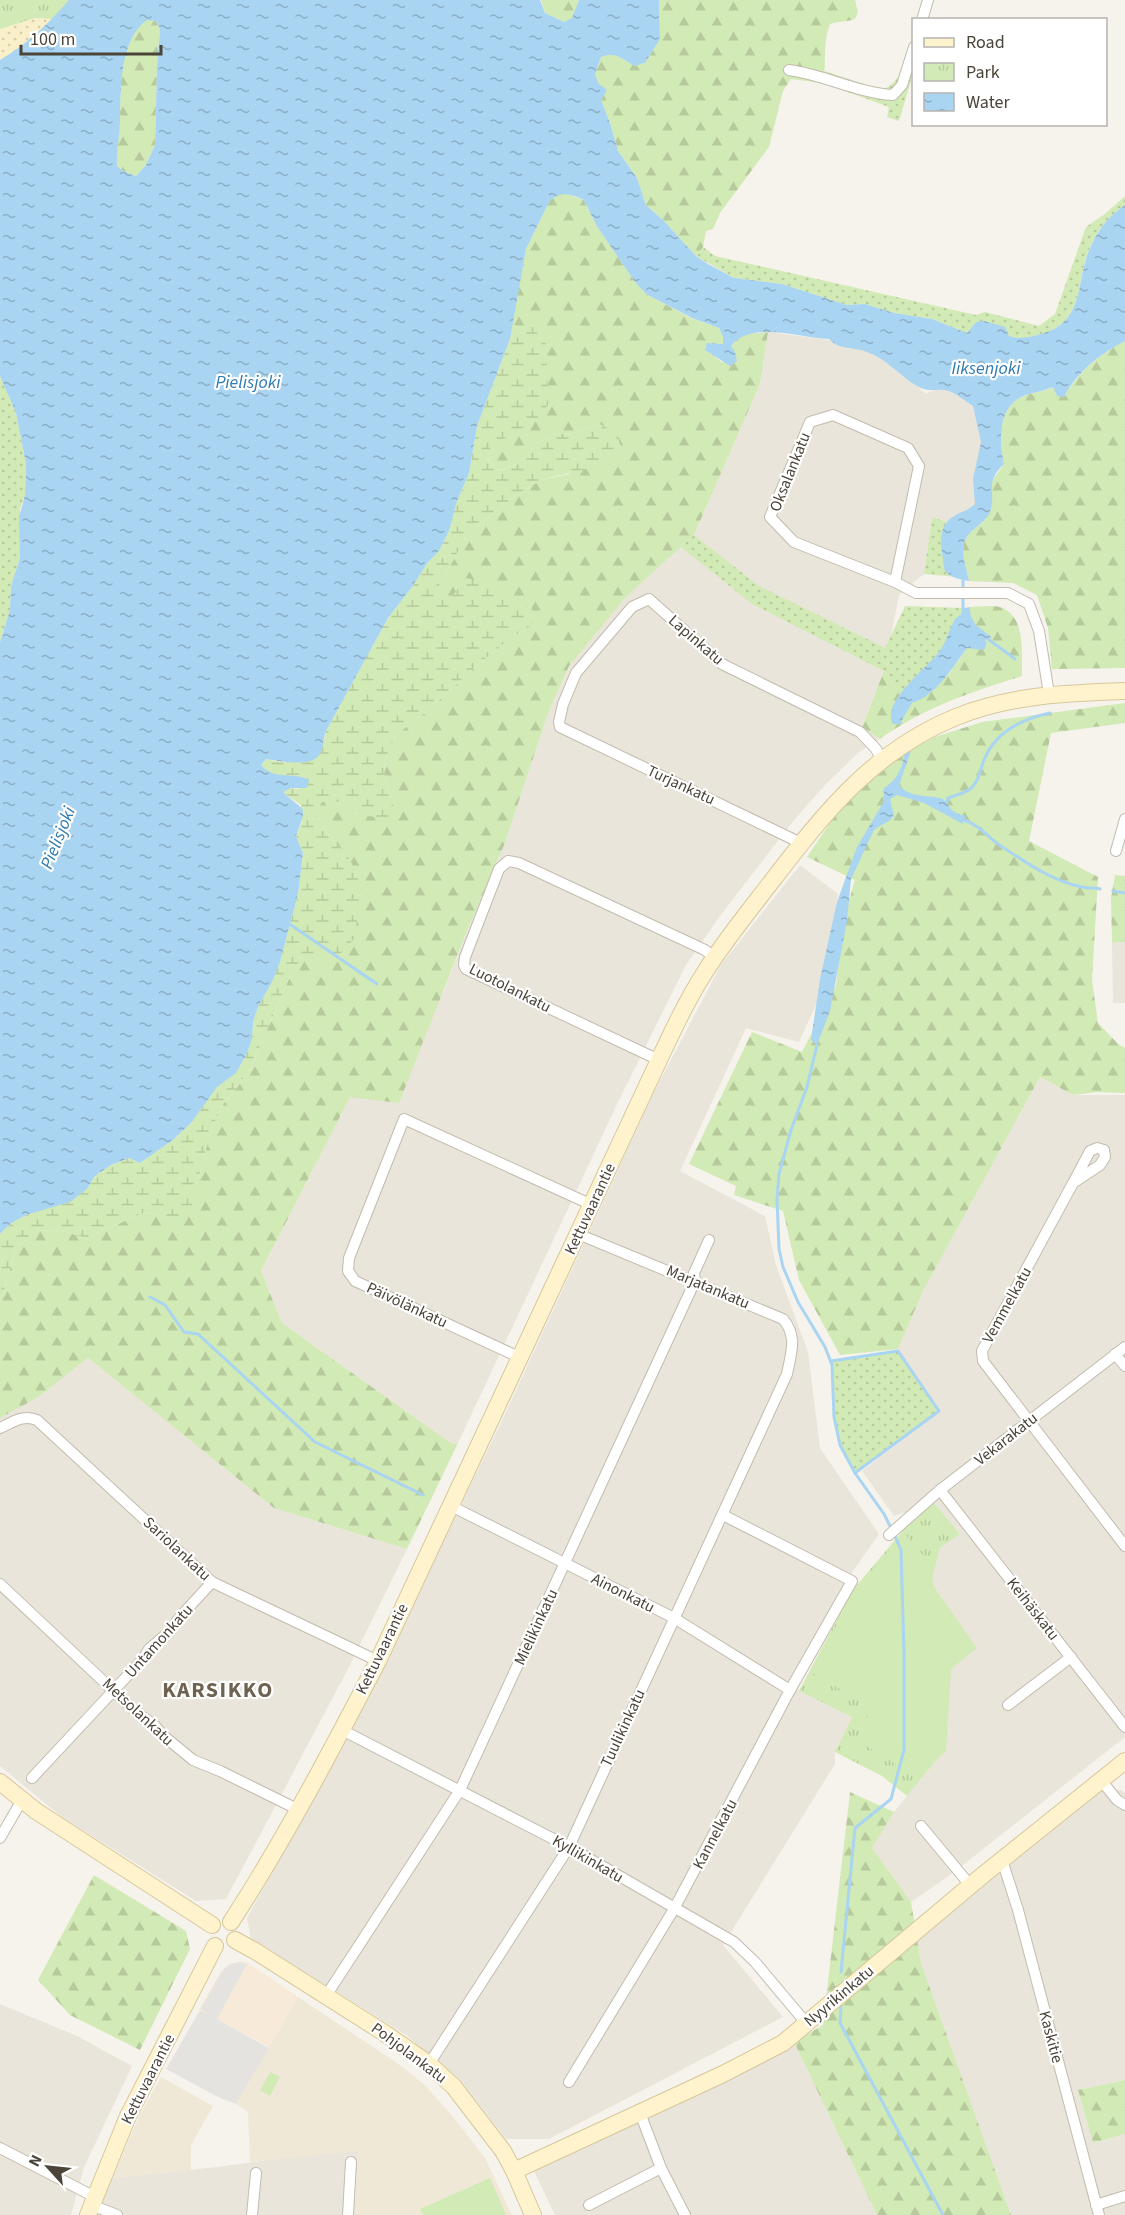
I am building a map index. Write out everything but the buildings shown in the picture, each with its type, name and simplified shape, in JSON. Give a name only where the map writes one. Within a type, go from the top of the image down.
[{"type":"street","points":[[923,18],[928,0]]},
{"type":"street","points":[[789,70],[822,76],[878,94],[893,95],[902,85],[912,53]]},
{"type":"street","name":"Oksalankatu","points":[[894,582],[919,466],[908,448],[833,415],[810,422],[770,517],[794,542],[916,593],[1008,593],[1029,604],[1039,631],[1049,694]]},
{"type":"street","name":"Lapinkatu","points":[[560,727],[563,704],[576,673],[632,607],[649,599],[722,664],[860,732],[876,749],[882,760]]},
{"type":"street","name":"Kettuvaarantie","points":[[231,1922],[253,1889],[378,1661],[659,1060],[697,985],[714,957],[821,817],[882,760],[928,730],[956,717],[1003,702],[1049,694],[1125,691]]},
{"type":"street","name":"Turjankatu","points":[[560,727],[801,843]]},
{"type":"street","points":[[1116,851],[1125,819]]},
{"type":"street","name":"Luotolankatu","points":[[659,1060],[466,969],[465,957],[499,869],[508,861],[529,868],[705,950],[714,957]]},
{"type":"street","name":"Päivölänkatu","points":[[521,1358],[435,1320],[422,1311],[356,1281],[348,1271],[349,1258],[404,1119],[592,1205]]},
{"type":"street","name":"Vemmelkatu","points":[[1073,1183],[982,1351],[983,1361],[1125,1546]]},
{"type":"street","name":"Marjatankatu","points":[[578,1234],[783,1319],[791,1329],[792,1347],[787,1374]]},
{"type":"street","name":"Mielikinkatu","points":[[326,1996],[460,1790],[695,1281],[694,1274],[709,1240]]},
{"type":"street","name":"Vekarakatu","points":[[889,1535],[940,1490],[1125,1347]]},
{"type":"street","points":[[1116,1354],[1125,1366]]},
{"type":"street","name":"Tuulikinkatu","points":[[429,2064],[569,1847],[787,1374]]},
{"type":"street","name":"Sariolankatu","points":[[0,1428],[30,1416],[38,1420],[212,1582],[378,1661]]},
{"type":"street","name":"Keihäskatu","points":[[940,1490],[1125,1727]]},
{"type":"street","name":"Ainonkatu","points":[[451,1506],[674,1618],[790,1690]]},
{"type":"street","name":"Kannelkatu","points":[[569,2082],[674,1909],[790,1690],[852,1581],[723,1515]]},
{"type":"street","name":"Untamonkatu","points":[[32,1778],[156,1642],[169,1632],[212,1582]]},
{"type":"street","name":"Metsolankatu","points":[[0,1584],[143,1718],[193,1760],[227,1774],[297,1809]]},
{"type":"street","points":[[1008,1705],[1071,1657]]},
{"type":"street","name":"Kyllikinkatu","points":[[342,1730],[569,1847],[734,1942],[745,1951],[807,2024]]},
{"type":"street","name":"Nyyrikinkatu","points":[[514,2171],[723,2074],[783,2043],[970,1885],[1125,1761]]},
{"type":"street","points":[[1101,1780],[1117,1800],[1125,1805]]},
{"type":"street","points":[[0,1782],[22,1800],[212,1924]]},
{"type":"street","points":[[0,1838],[22,1800]]},
{"type":"street","points":[[921,1826],[970,1885]]},
{"type":"street","name":"Kaskitie","points":[[1002,1860],[1018,1910],[1097,2210]]},
{"type":"street","points":[[219,1920],[231,1922],[236,1930],[235,1940],[227,1947],[215,1946],[209,1936],[212,1924],[219,1920]]},
{"type":"street","name":"Pohjolankatu","points":[[235,1940],[326,1996],[429,2064],[454,2087],[502,2151],[514,2171],[533,2215]]},
{"type":"street","name":"Kettuvaarantie","points":[[94,2207],[128,2116],[215,1946]]},
{"type":"street","points":[[640,2113],[661,2168],[684,2215]]},
{"type":"street","points":[[0,2148],[94,2207],[117,2215]]},
{"type":"street","points":[[348,2215],[351,2162]]},
{"type":"street","points":[[590,2205],[661,2168]]},
{"type":"street","points":[[252,2215],[256,2173]]},
{"type":"street","points":[[1097,2210],[1125,2196]]},
{"type":"shaded area","points":[[768,332],[853,343],[888,361],[926,394],[944,384],[973,401],[983,437],[975,510],[946,522],[932,518],[924,574],[899,595],[884,671],[862,726],[880,739],[859,752],[824,786],[794,820],[720,916],[686,965],[619,1100],[458,1443],[452,1444],[282,1323],[261,1271],[350,1097],[443,993],[505,843],[548,713],[569,666],[626,597],[694,535],[760,384]]},
{"type":"shaded area","points":[[800,865],[838,894],[824,987],[799,1042],[746,1028],[680,1171],[765,1216],[776,1265],[808,1352],[820,1448],[879,1534],[842,1587],[791,1678],[799,1691],[852,1717],[835,1752],[835,1764],[723,1945],[783,2017],[549,2139],[506,2139],[463,2083],[406,2035],[251,1939],[247,1918],[352,1727],[405,1621],[506,1412],[654,1092],[721,965]]},
{"type":"shaded area","points":[[1125,942],[1125,1003],[1113,1003],[1112,943]]},
{"type":"shaded area","points":[[1040,1077],[1073,1095],[1125,1095],[1125,1737],[949,1876],[911,1902],[871,1848],[894,1812],[944,1751],[929,1592],[940,1548],[960,1534],[934,1503],[894,1516],[862,1471],[938,1413],[898,1349],[922,1293]]},
{"type":"shaded area","points":[[88,1358],[274,1508],[407,1549],[348,1669],[226,1899],[196,1901],[62,1817],[0,1766],[0,1418],[37,1398]]},
{"type":"shaded area","points":[[1121,1790],[1125,1793],[1125,2080],[1078,2090],[1093,2143],[1125,2134],[1125,2215],[1011,2215],[921,1963],[917,1937],[1097,1791]]},
{"type":"shaded area","points":[[240,1961],[248,1963],[298,1997],[269,2047],[199,2009],[221,1971],[230,1964]]},
{"type":"shaded area","points":[[239,1962],[247,1964],[217,2019],[269,2048],[236,2104],[166,2069],[200,2010],[209,2014],[201,2009],[222,1971],[230,1964]]},
{"type":"shaded area","points":[[298,1997],[397,2063],[425,2085],[485,2158],[512,2215],[354,2215],[358,2151],[250,2162],[248,2112],[236,2104]]},
{"type":"shaded area","points":[[0,2004],[77,2036],[132,2066],[84,2167],[71,2215],[0,2215]]},
{"type":"shaded area","points":[[794,2042],[877,2215],[555,2215],[532,2167]]},
{"type":"shaded area","points":[[161,2077],[213,2106],[191,2145],[191,2170],[113,2178],[139,2116]]},
{"type":"shaded area","points":[[358,2151],[354,2215],[97,2215],[113,2178],[312,2154]]},
{"type":"green space","points":[[0,0],[72,0],[53,19],[35,18],[0,29]]},
{"type":"green space","points":[[541,0],[579,0],[572,19],[564,22],[545,13]]},
{"type":"green space","points":[[659,0],[855,0],[858,12],[855,19],[830,24],[826,39],[823,83],[791,79],[783,91],[769,147],[720,213],[713,229],[706,231],[703,247],[696,256],[646,205],[637,178],[618,151],[601,100],[603,95],[595,75],[601,57],[606,55],[619,57],[635,66],[645,63],[660,39]]},
{"type":"green space","points":[[147,19],[156,21],[160,29],[155,145],[146,165],[136,176],[117,166],[121,79],[131,39]]},
{"type":"green space","points":[[912,37],[912,77],[899,121],[887,117],[889,107],[823,83],[825,71],[882,90],[895,81],[906,58]]},
{"type":"green space","points":[[564,193],[584,200],[596,225],[635,282],[646,294],[691,318],[719,328],[723,344],[708,343],[706,350],[723,363],[731,347],[739,338],[768,332],[760,384],[694,535],[626,597],[569,666],[548,713],[505,843],[466,933],[399,1103],[350,1097],[261,1271],[282,1323],[452,1444],[458,1443],[407,1549],[274,1508],[88,1358],[37,1398],[0,1418],[0,1304],[16,1247],[38,1231],[59,1230],[86,1238],[145,1212],[171,1219],[197,1184],[211,1129],[223,1104],[251,1067],[288,981],[302,955],[317,954],[350,859],[327,833],[315,812],[322,802],[339,802],[358,814],[394,802],[384,777],[385,759],[396,735],[428,710],[481,662],[511,638],[532,625],[532,609],[510,598],[450,599],[439,585],[468,534],[515,496],[541,480],[569,474],[600,424],[575,433],[556,434],[539,442],[518,464],[497,471],[487,458],[522,334],[512,322],[526,249],[549,202],[554,196]]},
{"type":"green space","points":[[1125,196],[1125,205],[1104,223],[1090,247],[1077,299],[1066,320],[1041,334],[1024,338],[1004,335],[976,322],[967,333],[932,319],[894,313],[865,304],[847,305],[782,284],[734,278],[696,256],[703,247],[715,256],[976,315],[985,312],[1039,326],[1055,314],[1086,227]]},
{"type":"green space","points":[[512,322],[522,334],[532,326],[546,344],[548,405],[534,422],[491,446],[487,459],[498,471],[518,464],[539,442],[556,434],[575,433],[600,424],[617,434],[622,451],[605,464],[541,480],[515,496],[468,534],[439,585],[450,599],[466,578],[483,582],[532,609],[532,625],[511,638],[481,662],[428,710],[396,735],[385,759],[384,777],[394,802],[390,820],[358,814],[339,802],[322,802],[315,812],[327,833],[350,859],[362,889],[354,939],[338,956],[302,956],[288,981],[251,1067],[223,1104],[211,1129],[190,1212],[171,1219],[145,1212],[86,1238],[59,1230],[38,1231],[16,1247],[0,1304],[0,1234],[10,1224],[26,1215],[70,1201],[87,1189],[95,1176],[111,1165],[129,1158],[140,1163],[173,1140],[191,1123],[217,1087],[236,1072],[247,1053],[258,1007],[280,962],[298,894],[303,853],[296,836],[302,822],[301,805],[282,792],[291,788],[299,789],[295,776],[276,775],[268,772],[261,765],[266,759],[280,762],[305,762],[323,746],[326,731],[388,618],[428,562],[439,551],[449,531],[457,501],[469,473],[477,426],[510,339]]},
{"type":"green space","points":[[1125,341],[1125,668],[1052,669],[1048,628],[1037,595],[1013,583],[969,581],[964,558],[965,540],[986,519],[991,482],[1004,464],[1001,444],[1002,424],[1010,407],[1026,395],[1054,387],[1064,397],[1090,364]]},
{"type":"green space","points":[[0,376],[16,413],[26,464],[25,495],[20,509],[20,558],[11,586],[10,610],[0,642]]},
{"type":"green space","points":[[932,517],[946,522],[946,532],[958,577],[924,574]]},
{"type":"green space","points":[[694,535],[759,586],[885,648],[905,606],[965,608],[959,629],[904,702],[884,671],[752,604],[681,547]]},
{"type":"green space","points":[[970,607],[1000,607],[1015,618],[1021,637],[1022,676],[930,710],[880,739],[862,727],[884,671],[904,702],[948,675],[967,648]]},
{"type":"green space","points":[[1125,703],[1125,723],[1051,733],[1029,841],[1098,877],[1092,980],[1098,1023],[1118,1044],[1125,1048],[1125,1093],[1097,1092],[1073,1095],[1040,1077],[922,1293],[898,1349],[840,1355],[799,1280],[783,1211],[734,1195],[736,1186],[689,1164],[752,1032],[802,1052],[836,985],[845,914],[855,880],[807,857],[838,811],[903,754],[935,737],[982,722]]},
{"type":"green space","points":[[1115,875],[1125,876],[1125,942],[1112,943],[1111,898]]},
{"type":"green space","points":[[898,1351],[939,1411],[855,1473],[840,1445],[835,1425],[831,1361]]},
{"type":"green space","points":[[934,1503],[960,1534],[940,1548],[929,1592],[949,1668],[944,1751],[907,1796],[882,1776],[835,1752],[852,1717],[799,1691],[852,1591],[911,1521]]},
{"type":"green space","points":[[904,1533],[928,1561],[934,1587],[977,1648],[951,1669],[946,1751],[916,1777],[858,1741],[871,1707],[812,1673],[852,1599]]},
{"type":"green space","points":[[850,1792],[894,1812],[872,1848],[911,1902],[921,1963],[1011,2215],[877,2215],[794,2042],[823,2025]]},
{"type":"green space","points":[[94,1875],[186,1931],[190,1949],[140,2050],[70,2015],[38,1980]]},
{"type":"green space","points":[[270,2072],[280,2077],[270,2096],[260,2091]]},
{"type":"green space","points":[[1125,2080],[1125,2134],[1093,2143],[1078,2090]]},
{"type":"green space","points":[[490,2178],[506,2215],[423,2215],[420,2209]]},
{"type":"sand","points":[[35,18],[53,19],[18,49],[0,60],[0,29]]},
{"type":"water","name":"Pielisjoki","points":[[69,0],[540,0],[545,13],[564,22],[572,18],[579,0],[659,0],[660,39],[645,63],[635,66],[619,57],[606,55],[601,57],[595,75],[599,84],[607,90],[601,100],[618,151],[637,178],[646,205],[696,256],[734,278],[782,284],[847,305],[865,304],[894,313],[932,319],[967,333],[976,322],[984,321],[1005,327],[1009,336],[1025,338],[1055,328],[1066,320],[1077,299],[1085,261],[1093,241],[1104,224],[1125,205],[1125,341],[1090,365],[1064,397],[1057,396],[1053,387],[1026,395],[1010,407],[1002,424],[1001,444],[1004,464],[992,483],[990,512],[984,521],[968,535],[964,544],[963,553],[969,581],[960,579],[949,575],[945,570],[941,540],[942,531],[947,522],[975,504],[973,479],[981,442],[973,406],[949,391],[922,388],[874,355],[862,350],[842,347],[829,339],[777,332],[751,334],[740,338],[731,346],[737,361],[730,366],[705,350],[707,343],[723,344],[719,328],[692,318],[646,294],[635,282],[596,225],[584,200],[566,194],[553,198],[526,249],[510,339],[477,426],[469,473],[457,501],[449,531],[439,551],[428,562],[388,618],[326,731],[320,754],[311,761],[287,762],[266,759],[261,765],[272,773],[303,777],[309,780],[307,788],[291,788],[283,792],[300,806],[303,813],[296,836],[303,853],[298,894],[280,962],[253,1022],[252,1039],[247,1053],[236,1073],[217,1087],[191,1123],[173,1140],[140,1163],[129,1158],[111,1165],[95,1176],[87,1189],[70,1202],[26,1215],[10,1224],[0,1234],[0,642],[10,610],[11,586],[20,558],[19,517],[25,495],[26,464],[16,413],[0,376],[0,60],[28,40]],"holes":[[[147,20],[156,21],[160,29],[155,145],[146,165],[136,176],[117,166],[123,66],[126,52],[138,29]]]},
{"type":"water","points":[[970,607],[973,621],[992,637],[985,640],[987,643],[984,650],[967,648],[950,672],[929,694],[912,703],[902,724],[893,724],[891,715],[899,696],[939,652],[954,621],[964,608]]},
{"type":"water","points":[[911,751],[899,785],[913,794],[942,799],[953,811],[963,816],[963,824],[924,803],[897,795],[890,799],[894,816],[874,830],[851,879],[847,921],[830,1011],[817,1045],[811,1040],[820,979],[837,902],[857,847],[883,803],[884,788],[898,774],[904,754]]},
{"type":"waterway","points":[[963,580],[963,589]]},
{"type":"waterway","points":[[963,596],[963,612]]},
{"type":"waterway","points":[[988,639],[1015,659]]},
{"type":"waterway","points":[[947,802],[948,798],[965,792],[973,786],[989,750],[1002,734],[1029,719],[1050,713]]},
{"type":"waterway","points":[[963,816],[964,820],[978,827],[998,844],[1049,875],[1084,888],[1100,889]]},
{"type":"waterway","points":[[1113,891],[1125,893]]},
{"type":"waterway","points":[[288,923],[377,984]]},
{"type":"waterway","points":[[817,1045],[807,1087],[791,1130],[779,1174],[777,1199],[779,1249],[783,1267],[798,1302],[825,1347],[832,1365],[834,1417],[840,1445],[855,1473],[884,1514],[891,1528]]},
{"type":"waterway","points":[[150,1297],[165,1305],[184,1332],[198,1334],[315,1442],[423,1495]]},
{"type":"waterway","points":[[831,1361],[898,1351],[939,1411],[855,1473]]},
{"type":"waterway","points":[[841,1972],[855,1828],[891,1799],[904,1750],[901,1550],[894,1534]]},
{"type":"waterway","points":[[841,2006],[840,2023],[943,2215]]},
{"type":"district","name":"KARSIKKO","points":[[218,1690]]},
{"type":"water label","name":"Iiksenjoki","points":[[986,368]]}]
